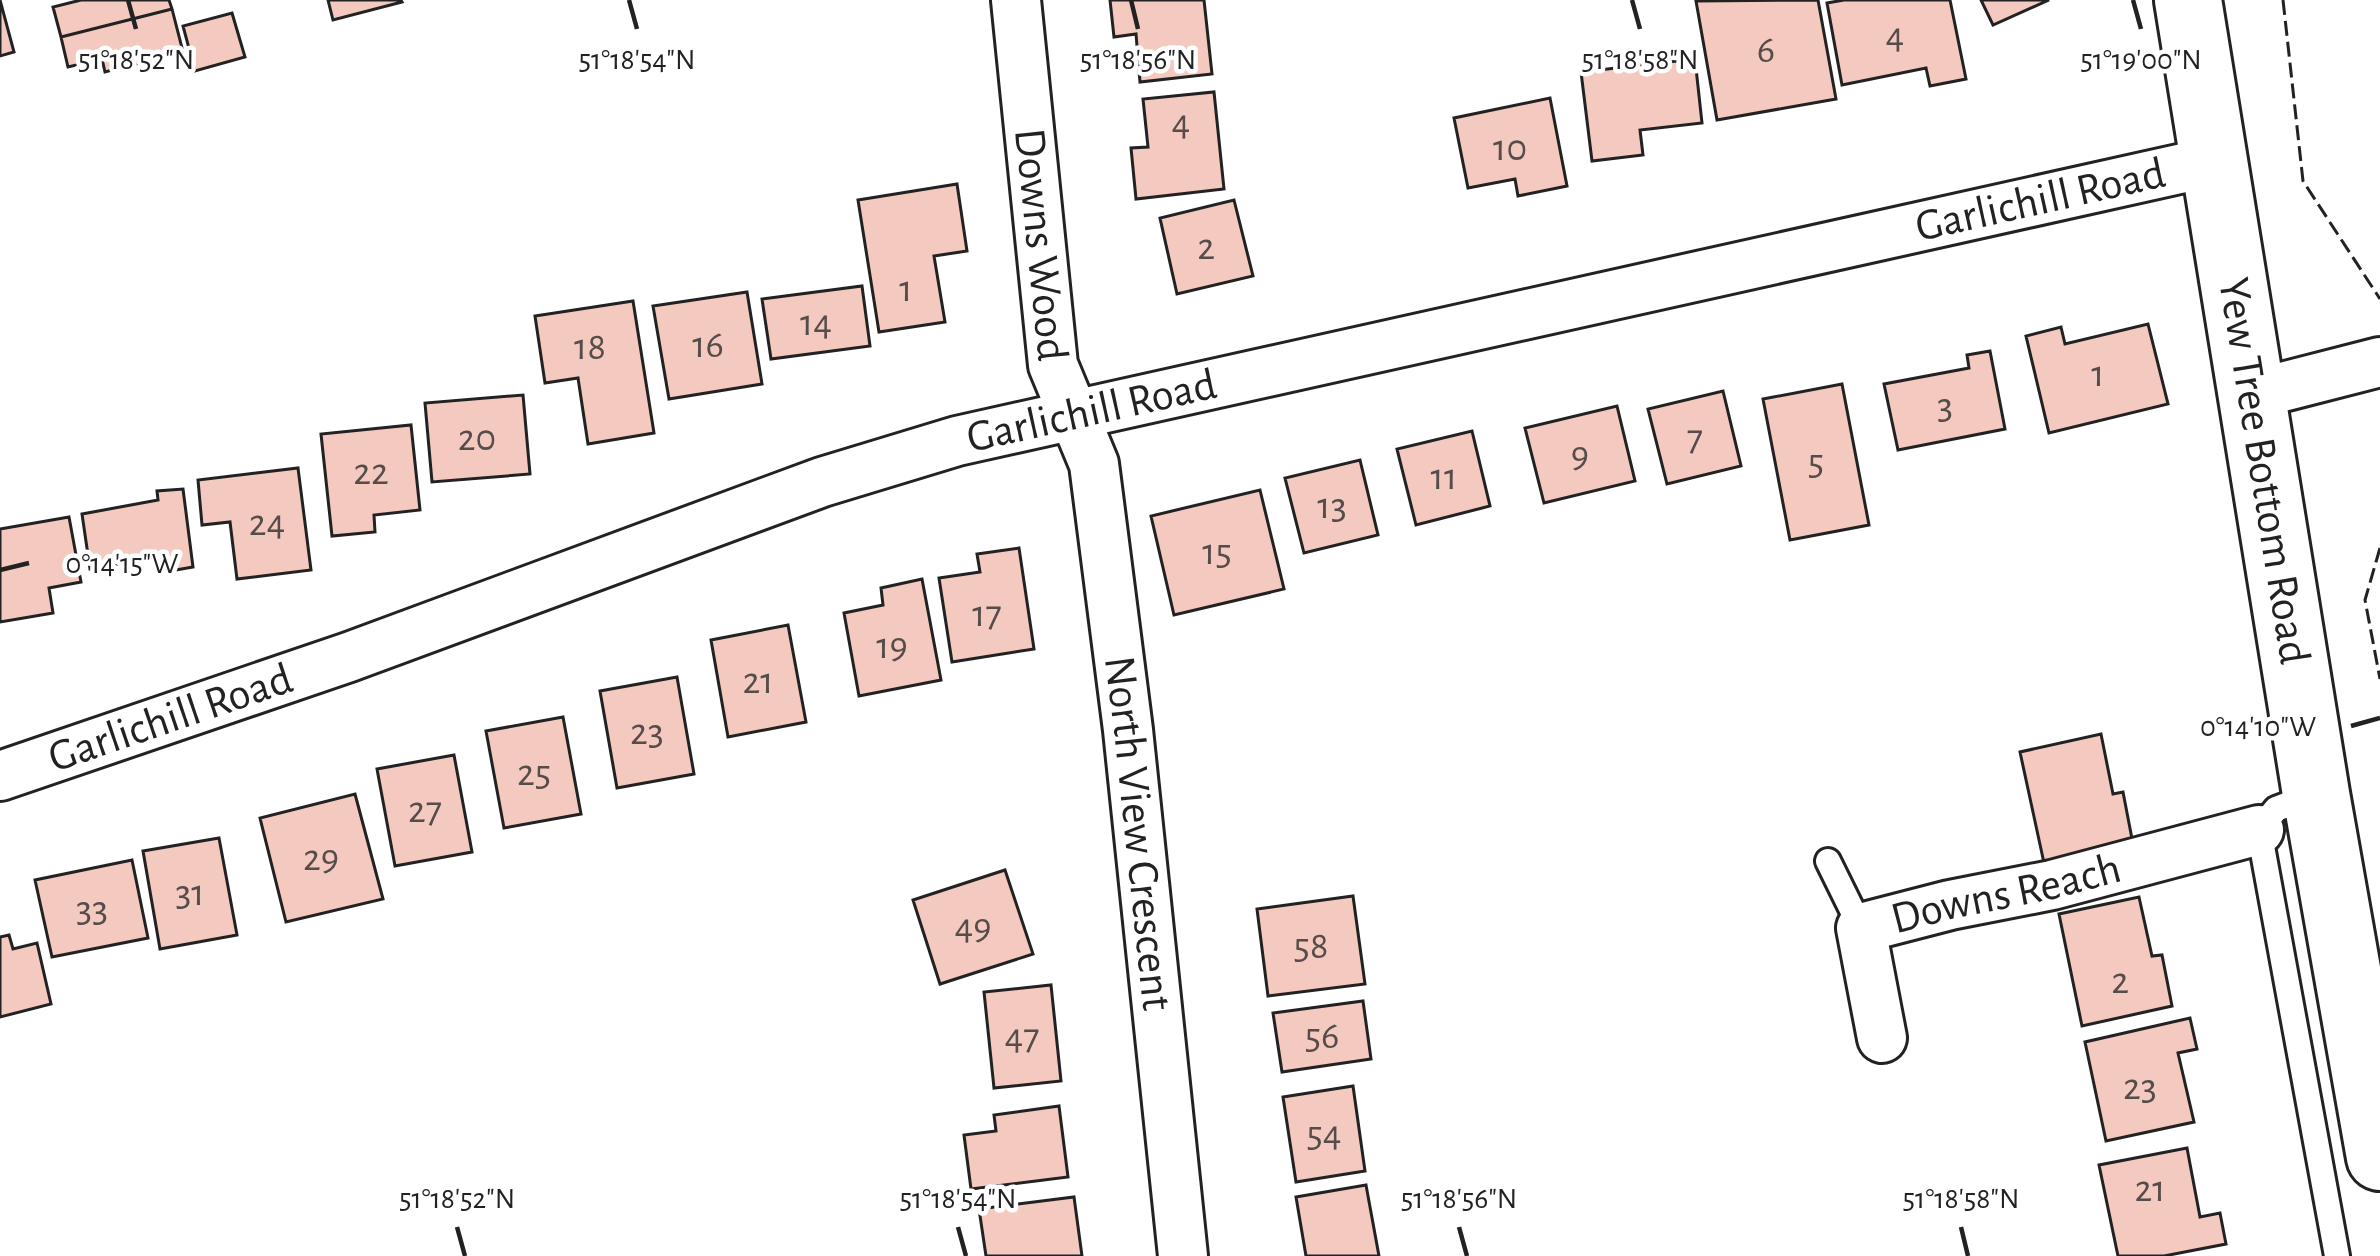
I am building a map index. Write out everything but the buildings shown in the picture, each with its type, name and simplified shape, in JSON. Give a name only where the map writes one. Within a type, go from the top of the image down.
[{"type":"main road","name":"Yew Tree Bottom Road","points":[[2188,0],[2316,794],[2380,1156]]},
{"type":"street","name":"Downs Wood","points":[[1016,0],[1053,364],[1075,415]]},
{"type":"street","name":"Garlichill Road","points":[[0,776],[349,657],[822,482],[957,441],[2215,161]]},
{"type":"street","points":[[2251,395],[2380,362]]},
{"type":"street","name":"North View Crescent","points":[[1075,415],[1094,464],[1128,730],[1184,1256]]},
{"type":"street","name":"Downs Reach","points":[[1882,1038],[1861,928],[2052,886],[2259,830]]},
{"type":"lane","points":[[2316,794],[2276,808],[2259,830],[2337,1256]]},
{"type":"lane","points":[[1828,861],[1861,928]]},
{"type":"fence","points":[[2283,0],[2303,181],[2380,299]]},
{"type":"fence","points":[[2380,548],[2365,600],[2380,679]]}]
